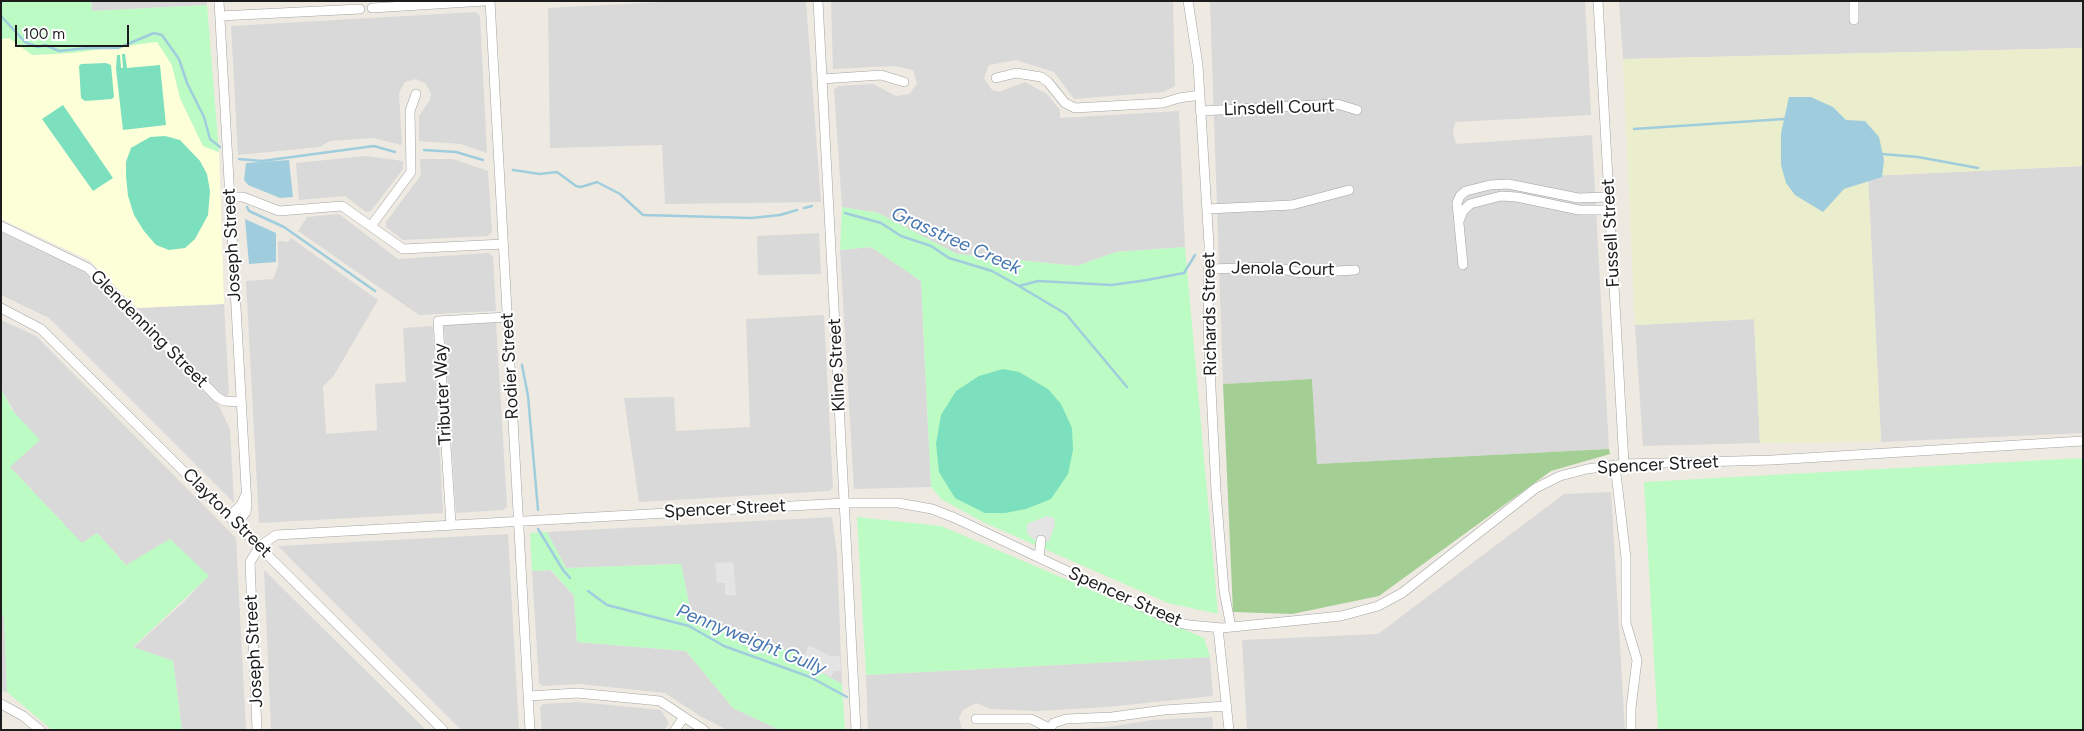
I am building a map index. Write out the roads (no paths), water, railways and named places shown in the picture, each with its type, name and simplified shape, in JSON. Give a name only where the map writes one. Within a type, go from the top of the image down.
[{"type":"street","name":"Joseph Street","points":[[219,1],[247,510],[233,520]]},
{"type":"street","points":[[372,8],[485,1]]},
{"type":"street","name":"Rodier Street","points":[[490,1],[530,730]]},
{"type":"street","name":"Kline Street","points":[[818,1],[856,730]]},
{"type":"street","name":"Richards Street","points":[[1188,1],[1197,50],[1210,269],[1208,327],[1217,500],[1224,591],[1230,627]]},
{"type":"street","name":"Fussell Street","points":[[1598,1],[1610,210],[1619,464],[1625,550],[1626,623],[1637,660],[1631,708],[1631,730]]},
{"type":"street","points":[[1854,1],[1854,20]]},
{"type":"street","points":[[220,16],[360,8]]},
{"type":"street","points":[[996,78],[1016,73],[1041,77],[1048,82],[1065,103],[1075,108],[1163,103],[1179,98],[1200,95]]},
{"type":"street","points":[[822,79],[881,75],[904,82]]},
{"type":"street","points":[[371,226],[411,172],[410,115],[416,94]]},
{"type":"street","name":"Linsdell Court","points":[[1200,111],[1337,104],[1357,110]]},
{"type":"street","points":[[1463,265],[1457,203],[1460,196],[1468,190],[1490,185],[1519,184],[1578,198],[1609,197]]},
{"type":"street","points":[[1207,209],[1292,205],[1349,190]]},
{"type":"street","points":[[1460,222],[1462,212],[1470,204],[1501,196],[1517,197],[1579,210],[1610,210]]},
{"type":"street","points":[[230,197],[243,197],[279,211],[340,205],[403,249],[503,244]]},
{"type":"street","name":"Glendenning Street","points":[[1,226],[88,268],[219,398],[226,402],[241,402]]},
{"type":"street","name":"Jenola Court","points":[[1210,269],[1272,267],[1302,273],[1355,270]]},
{"type":"street","name":"Clayton Street","points":[[1,308],[41,329],[443,730]]},
{"type":"street","name":"Tributer Way","points":[[450,524],[438,321],[507,317]]},
{"type":"street","name":"Spencer Street","points":[[260,546],[271,536],[279,534],[844,503],[892,502],[932,509],[956,518],[1175,622],[1218,628],[1333,618],[1378,606],[1402,593],[1536,488],[1566,474],[1619,464],[1762,461],[2083,441]]},
{"type":"street","points":[[1039,557],[1041,540]]},
{"type":"street","name":"Joseph Street","points":[[257,730],[250,562],[260,546]]},
{"type":"street","points":[[1218,628],[1229,730]]},
{"type":"street","points":[[529,696],[577,693],[657,700],[704,730]]},
{"type":"street","points":[[1,704],[17,712],[40,730]]},
{"type":"street","points":[[976,718],[1031,719],[1048,729],[1066,719],[1112,717],[1170,709],[1227,706]]},
{"type":"street","points":[[675,730],[684,717]]},
{"type":"water","points":[[1789,97],[1811,97],[1833,107],[1846,120],[1865,121],[1879,137],[1884,160],[1882,177],[1844,189],[1823,212],[1795,195],[1786,183],[1781,165],[1781,133]]},
{"type":"water","points":[[289,160],[293,197],[280,198],[248,185],[244,180],[246,163]]},
{"type":"water","points":[[245,219],[276,233],[276,262],[249,264]]},
{"type":"waterway","name":"Pennyweight Gully","points":[[1,16],[25,42],[38,47],[45,45],[59,51],[87,48],[118,48],[154,33],[162,35],[179,59],[187,83],[204,117],[210,139],[220,147]]},
{"type":"waterway","points":[[1634,129],[1784,119]]},
{"type":"waterway","name":"Grasstree Creek","points":[[239,159],[262,161],[374,146],[395,152]]},
{"type":"waterway","name":"Grasstree Creek","points":[[424,150],[456,152],[483,160]]},
{"type":"waterway","points":[[1882,154],[1918,157],[1978,168]]},
{"type":"waterway","name":"Grasstree Creek","points":[[513,170],[540,174],[557,172],[576,186],[581,187],[597,182],[620,194],[643,215],[752,218],[780,215],[797,210]]},
{"type":"waterway","name":"Grasstree Creek","points":[[804,208],[812,206]]},
{"type":"waterway","name":"Pennyweight Gully","points":[[247,207],[249,211],[284,227],[375,291]]},
{"type":"waterway","name":"Grasstree Creek","points":[[845,213],[881,223],[901,236],[931,246],[949,258],[992,271],[1019,286],[1038,281],[1112,285],[1147,280],[1184,273],[1195,255]]},
{"type":"waterway","points":[[1019,286],[1066,314],[1127,387]]},
{"type":"waterway","name":"Pennyweight Gully","points":[[522,365],[528,396],[538,510]]},
{"type":"waterway","name":"Pennyweight Gully","points":[[538,529],[570,578]]},
{"type":"waterway","name":"Pennyweight Gully","points":[[588,591],[607,605],[689,626],[724,646],[810,677],[847,697]]}]
